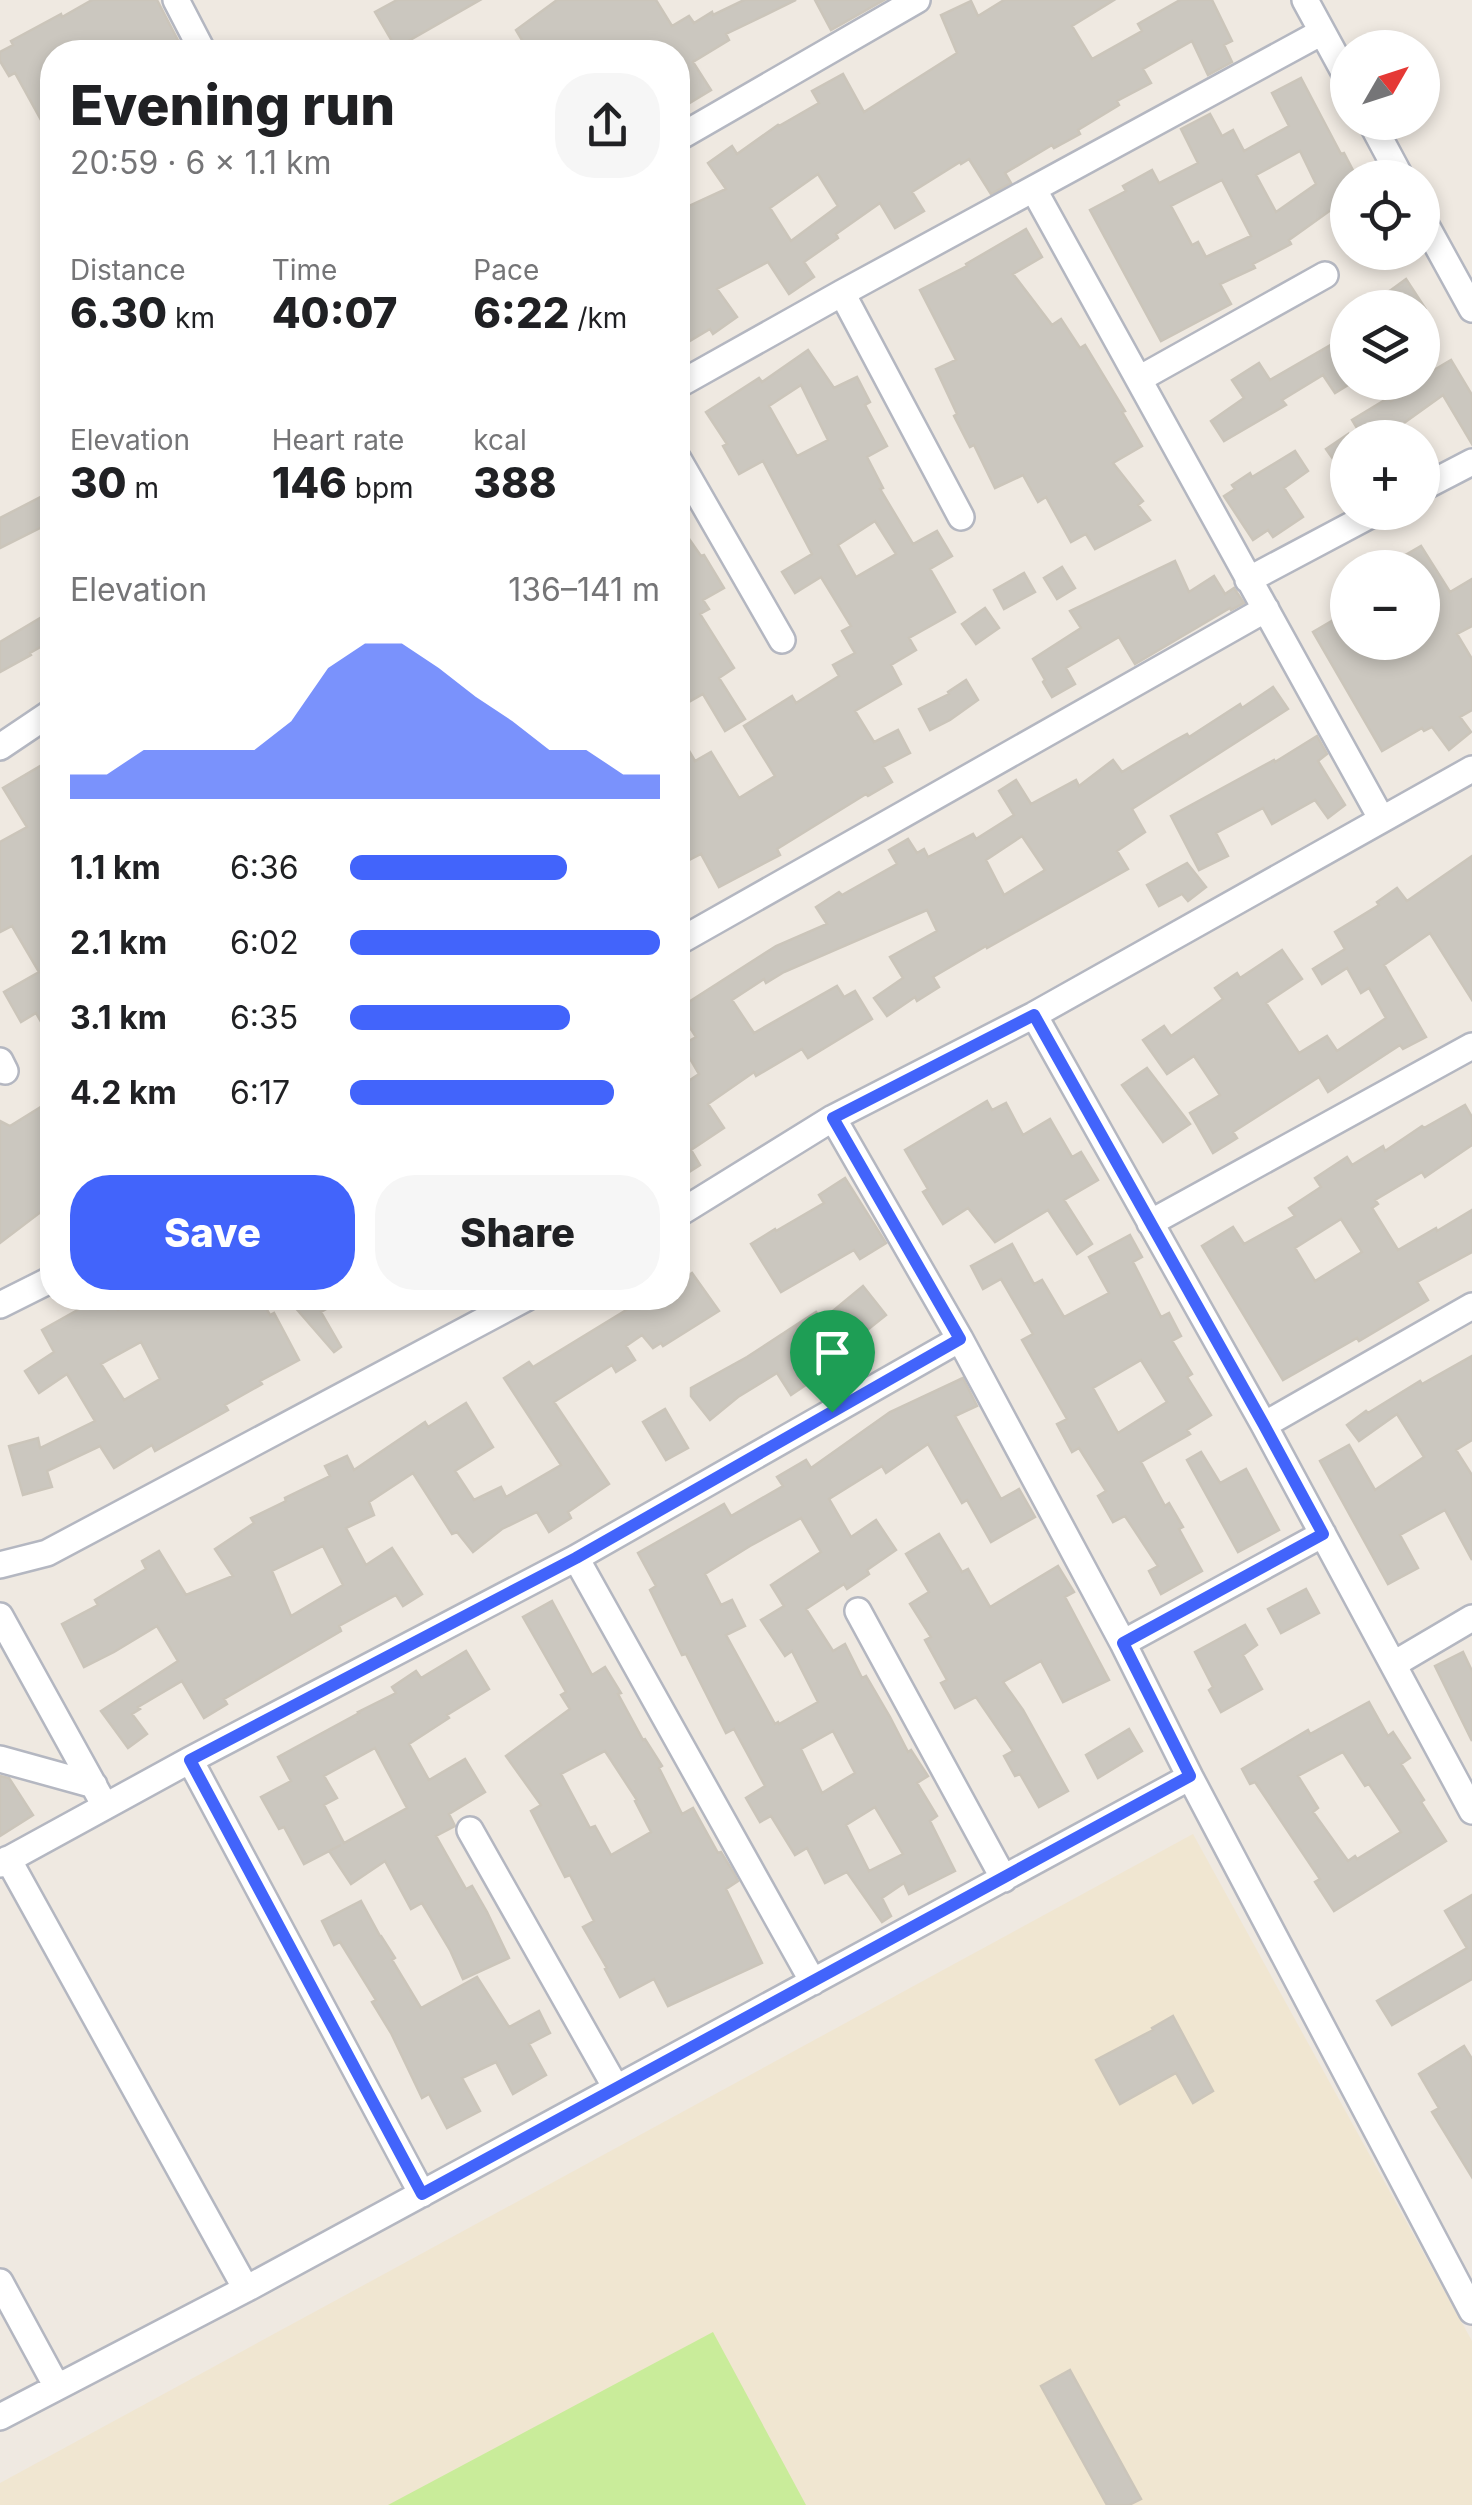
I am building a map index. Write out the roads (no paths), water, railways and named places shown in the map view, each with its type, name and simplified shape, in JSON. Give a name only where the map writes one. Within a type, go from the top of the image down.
[{"type":"street","points":[[176,0],[197,40]]},
{"type":"street","points":[[690,131],[917,0]]},
{"type":"street","points":[[1304,0],[1330,46]]},
{"type":"street","points":[[690,378],[1322,32]]},
{"type":"street","points":[[1034,190],[1381,818]]},
{"type":"street","points":[[1440,251],[1472,310]]},
{"type":"street","points":[[1138,379],[1326,275]]},
{"type":"street","points":[[842,293],[961,518]]},
{"type":"street","points":[[1440,479],[1472,462]]},
{"type":"street","points":[[690,480],[782,640]]},
{"type":"street","points":[[1248,580],[1342,530]]},
{"type":"street","points":[[690,936],[1266,610]]},
{"type":"street","points":[[0,746],[40,720]]},
{"type":"street","points":[[690,1207],[833,1118],[1034,1015],[1472,768]]},
{"type":"street","points":[[1034,1015],[1264,1425],[1472,1811]]},
{"type":"street","points":[[1150,1223],[1472,1046]]},
{"type":"street","points":[[833,1118],[960,1339],[1123,1643],[1472,2311]]},
{"type":"street","points":[[0,1305],[40,1285]]},
{"type":"street","points":[[1264,1425],[1472,1306]]},
{"type":"street","points":[[0,1564],[46,1553],[503,1310]]},
{"type":"street","points":[[246,2289],[4,1862],[99,1796],[190,1760],[576,1558],[960,1339]]},
{"type":"street","points":[[1123,1643],[1323,1534]]},
{"type":"street","points":[[576,1558],[812,1982]]},
{"type":"street","points":[[858,1612],[1004,1879]]},
{"type":"street","points":[[1394,1664],[1472,1618]]},
{"type":"street","points":[[1,1623],[99,1796]]},
{"type":"street","points":[[0,1758],[99,1796]]},
{"type":"street","points":[[190,1760],[422,2194]]},
{"type":"street","points":[[0,2417],[246,2289],[1190,1776]]},
{"type":"street","points":[[470,1830],[616,2088]]},
{"type":"street","points":[[0,2282],[57,2387]]}]
